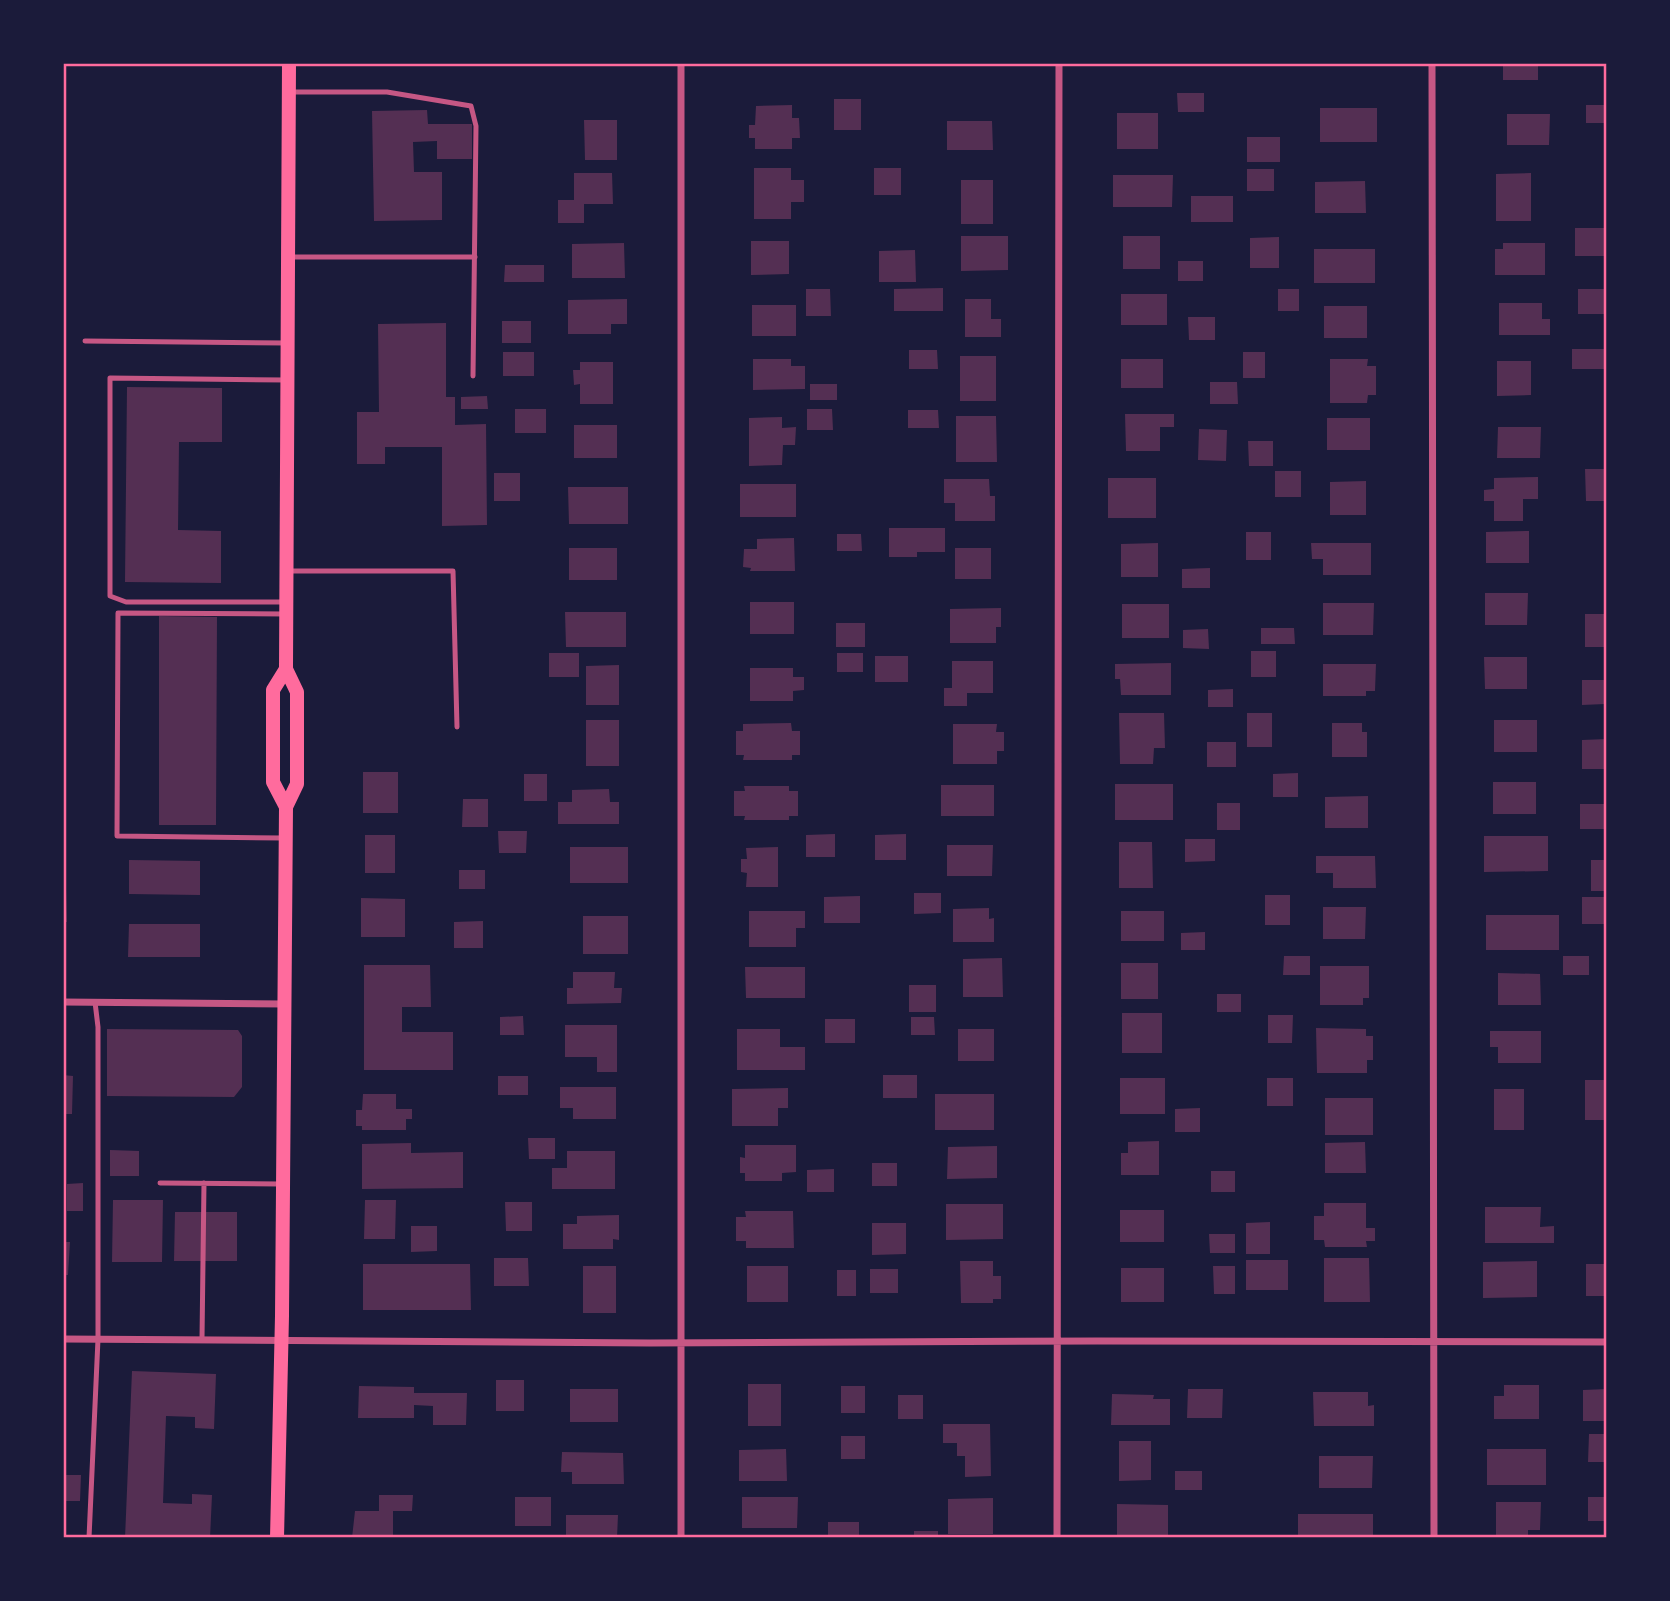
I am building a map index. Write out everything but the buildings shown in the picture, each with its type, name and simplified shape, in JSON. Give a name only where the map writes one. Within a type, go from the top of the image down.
[{"type":"main road","points":[[276,1538],[281,1340],[285,838],[286,807],[297,784],[297,692],[286,669],[289,63]]},
{"type":"main road","points":[[286,669],[273,690],[273,782],[286,807]]},
{"type":"street","points":[[681,63],[681,1538]]},
{"type":"street","points":[[1057,1538],[1059,63]]},
{"type":"street","points":[[1432,63],[1434,1538]]},
{"type":"street","points":[[63,1002],[285,1004]]},
{"type":"street","points":[[63,1339],[681,1343],[1607,1342]]},
{"type":"lane","points":[[289,93],[387,92],[471,106],[476,127],[473,376]]},
{"type":"lane","points":[[287,257],[475,257]]},
{"type":"lane","points":[[85,341],[287,343]]},
{"type":"lane","points":[[286,608],[126,602],[110,596],[110,378],[287,380]]},
{"type":"lane","points":[[286,571],[453,571],[457,727]]},
{"type":"lane","points":[[285,838],[117,836],[117,766],[118,613],[286,608]]},
{"type":"lane","points":[[89,1538],[98,1339],[98,1027],[95,1003]]},
{"type":"lane","points":[[160,1183],[283,1184]]},
{"type":"lane","points":[[202,1339],[204,1184]]}]
